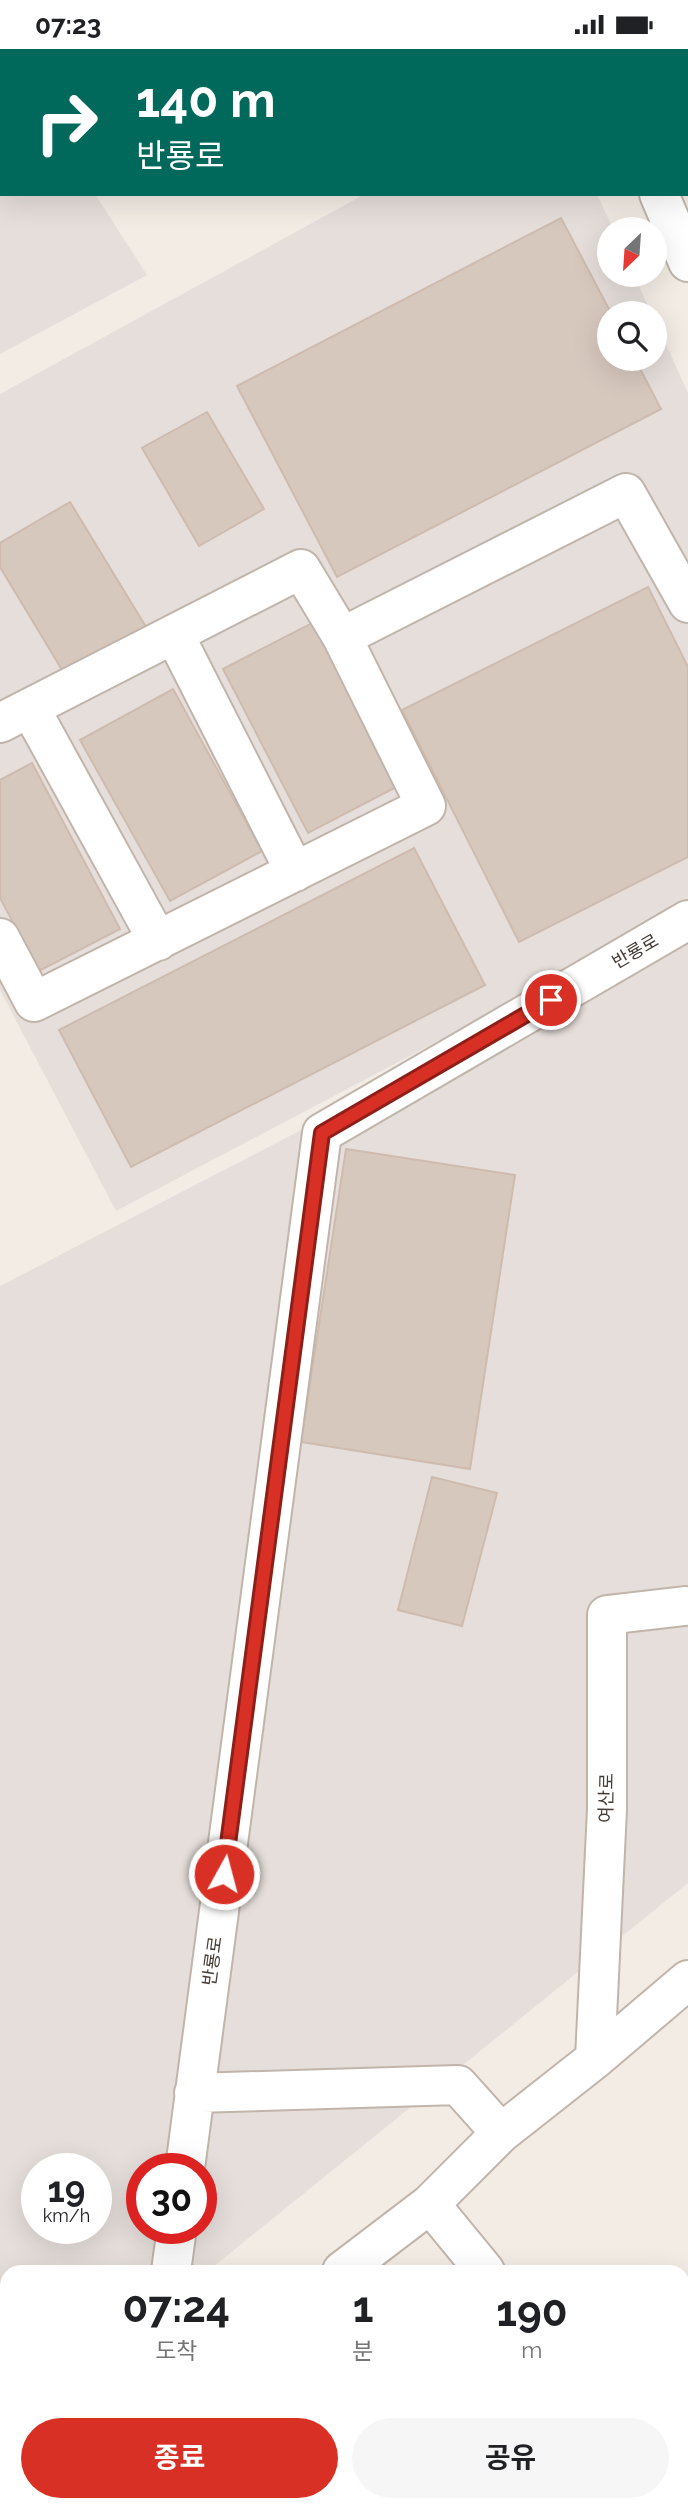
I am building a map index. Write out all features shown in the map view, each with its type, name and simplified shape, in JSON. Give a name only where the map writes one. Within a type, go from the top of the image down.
[{"type":"street","points":[[660,196],[688,262]]},
{"type":"street","points":[[342,637],[626,493],[688,603]]},
{"type":"street","points":[[0,938],[34,1002],[158,941],[426,806],[342,637],[301,569],[15,715],[158,941]]},
{"type":"street","points":[[174,634],[295,872]]},
{"type":"street","name":"반룡로","points":[[187,2153],[322,1133],[688,920]]},
{"type":"street","name":"여산로","points":[[595,2059],[607,1809],[607,1615],[685,1606]]},
{"type":"street","points":[[350,2265],[430,2204],[501,2133],[595,2059],[688,1980]]},
{"type":"street","points":[[194,2093],[458,2085],[501,2133]]},
{"type":"street","points":[[430,2204],[480,2265]]},
{"type":"street","points":[[172,2265],[175,2244]]},
{"type":"shaded area","points":[[0,196],[96,196],[147,275],[0,354]]},
{"type":"shaded area","points":[[361,196],[598,196],[608,217],[597,217],[597,287],[639,287],[646,301],[597,301],[597,371],[667,371],[667,347],[688,393],[688,909],[116,1211],[0,990],[0,394]]},
{"type":"shaded area","points":[[688,930],[688,1883],[215,2265],[0,2265],[0,1286]]},
{"type":"building","points":[[561,218],[605,301],[597,301],[597,371],[641,371],[661,409],[337,577],[237,386]]},
{"type":"building","points":[[207,412],[264,509],[199,546],[142,448]]},
{"type":"building","points":[[70,502],[146,627],[65,675],[0,567],[0,543]]},
{"type":"building","points":[[648,587],[688,667],[688,857],[519,942],[402,710]]},
{"type":"building","points":[[314,622],[400,785],[308,833],[223,669]]},
{"type":"building","points":[[173,689],[262,851],[170,901],[80,740]]},
{"type":"building","points":[[32,763],[120,929],[39,971],[0,898],[0,780]]},
{"type":"building","points":[[414,848],[485,985],[131,1167],[59,1030]]},
{"type":"building","points":[[346,1149],[515,1175],[470,1469],[301,1442]]},
{"type":"building","points":[[432,1477],[497,1493],[462,1626],[398,1610]]},
{"type":"route","points":[[224,1874],[322,1133],[551,1000]]}]
